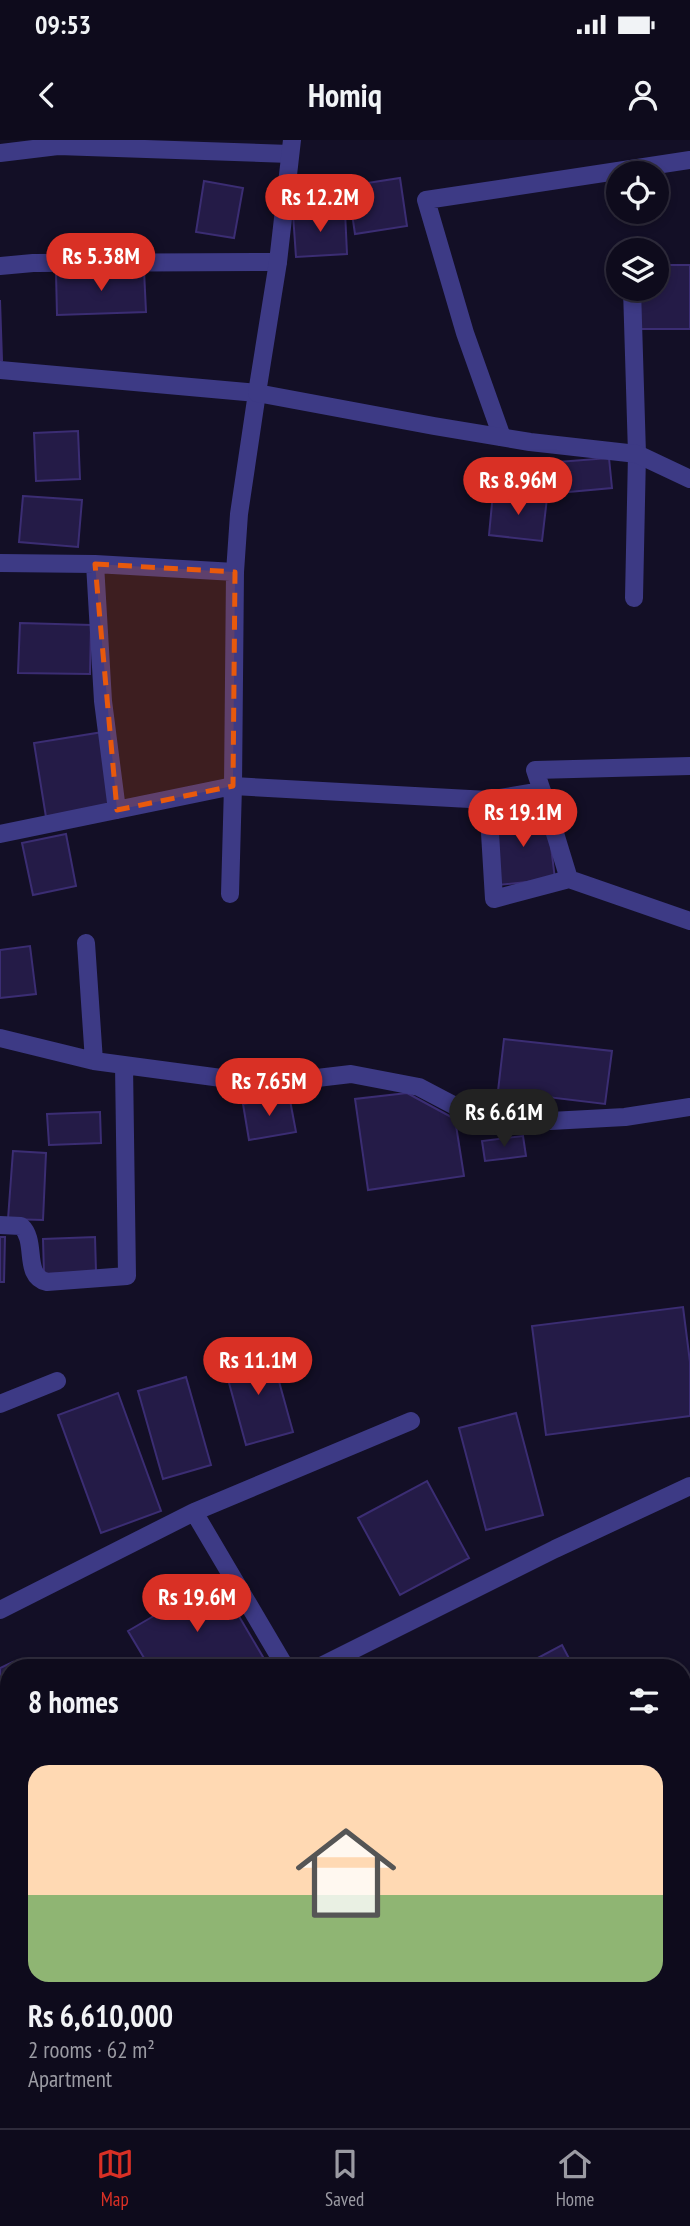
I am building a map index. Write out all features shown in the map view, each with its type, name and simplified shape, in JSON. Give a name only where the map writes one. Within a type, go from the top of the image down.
[{"type":"street","points":[[0,153],[58,145],[291,147],[278,262],[239,514],[235,572],[230,894]]},
{"type":"street","points":[[502,437],[465,333],[426,200],[690,160]]},
{"type":"street","points":[[0,266],[33,263],[278,262]]},
{"type":"street","points":[[632,301],[637,454],[634,598]]},
{"type":"street","points":[[0,370],[257,393],[502,437],[637,454],[690,479]]},
{"type":"street","points":[[0,563],[95,564],[235,572]]},
{"type":"street","points":[[95,564],[103,701],[117,810]]},
{"type":"street","points":[[569,879],[535,769],[690,766]]},
{"type":"street","points":[[0,834],[233,786],[488,800],[542,792]]},
{"type":"street","points":[[488,800],[494,899],[569,879],[690,921]]},
{"type":"street","points":[[86,943],[94,1061]]},
{"type":"street","points":[[0,1038],[94,1061],[266,1084],[351,1074],[419,1087],[476,1117],[513,1123],[625,1117],[690,1107]]},
{"type":"street","points":[[0,1225],[21,1226],[29,1234],[34,1274],[38,1280],[47,1282],[127,1276],[124,1065]]},
{"type":"street","points":[[0,1404],[57,1381]]},
{"type":"street","points":[[0,1610],[194,1512],[411,1421]]},
{"type":"street","points":[[335,1659],[555,1549],[690,1486]]},
{"type":"street","points":[[194,1512],[281,1659]]},
{"type":"highlighted area","points":[[95,564],[235,572],[233,786],[117,810]]},
{"type":"building","points":[[400,178],[407,226],[355,234],[348,186]]},
{"type":"building","points":[[204,181],[243,188],[234,238],[196,232]]},
{"type":"building","points":[[345,211],[347,254],[296,257],[293,214]]},
{"type":"building","points":[[669,265],[690,265],[690,329],[636,329],[636,301],[669,301]]},
{"type":"building","points":[[144,270],[146,312],[57,315],[56,273]]},
{"type":"building","points":[[0,300],[2,360],[0,360]]},
{"type":"building","points":[[78,431],[80,479],[36,481],[34,433]]},
{"type":"building","points":[[609,458],[612,488],[547,494],[545,463]]},
{"type":"building","points":[[493,493],[547,498],[542,541],[489,535]]},
{"type":"building","points":[[23,496],[82,500],[78,547],[19,542]]},
{"type":"building","points":[[20,623],[91,625],[90,674],[18,673]]},
{"type":"building","points":[[103,732],[114,806],[46,817],[34,743]]},
{"type":"building","points":[[547,814],[555,879],[498,885],[491,819]]},
{"type":"building","points":[[66,834],[76,886],[33,895],[22,843]]},
{"type":"building","points":[[30,946],[36,994],[0,998],[0,950]]},
{"type":"building","points":[[504,1039],[612,1051],[605,1104],[498,1091]]},
{"type":"building","points":[[407,1093],[455,1119],[464,1176],[368,1190],[355,1099]]},
{"type":"building","points":[[289,1095],[296,1132],[249,1140],[243,1104]]},
{"type":"building","points":[[100,1112],[101,1143],[49,1145],[47,1114]]},
{"type":"building","points":[[523,1136],[526,1156],[485,1161],[482,1141]]},
{"type":"building","points":[[13,1151],[46,1153],[43,1220],[8,1219]]},
{"type":"building","points":[[0,1237],[5,1237],[4,1282],[0,1282]]},
{"type":"building","points":[[95,1237],[96,1272],[44,1274],[43,1239]]},
{"type":"building","points":[[683,1307],[690,1362],[690,1416],[546,1435],[532,1326]]},
{"type":"building","points":[[270,1349],[293,1432],[246,1445],[223,1361]]},
{"type":"building","points":[[186,1377],[211,1465],[163,1479],[138,1391]]},
{"type":"building","points":[[118,1393],[161,1511],[101,1533],[58,1415]]},
{"type":"building","points":[[516,1413],[543,1515],[486,1530],[459,1428]]},
{"type":"building","points":[[427,1481],[469,1558],[400,1595],[358,1518]]},
{"type":"building","points":[[217,1579],[263,1657],[145,1659],[128,1631]]},
{"type":"building","points":[[562,1645],[569,1659],[536,1659]]}]
